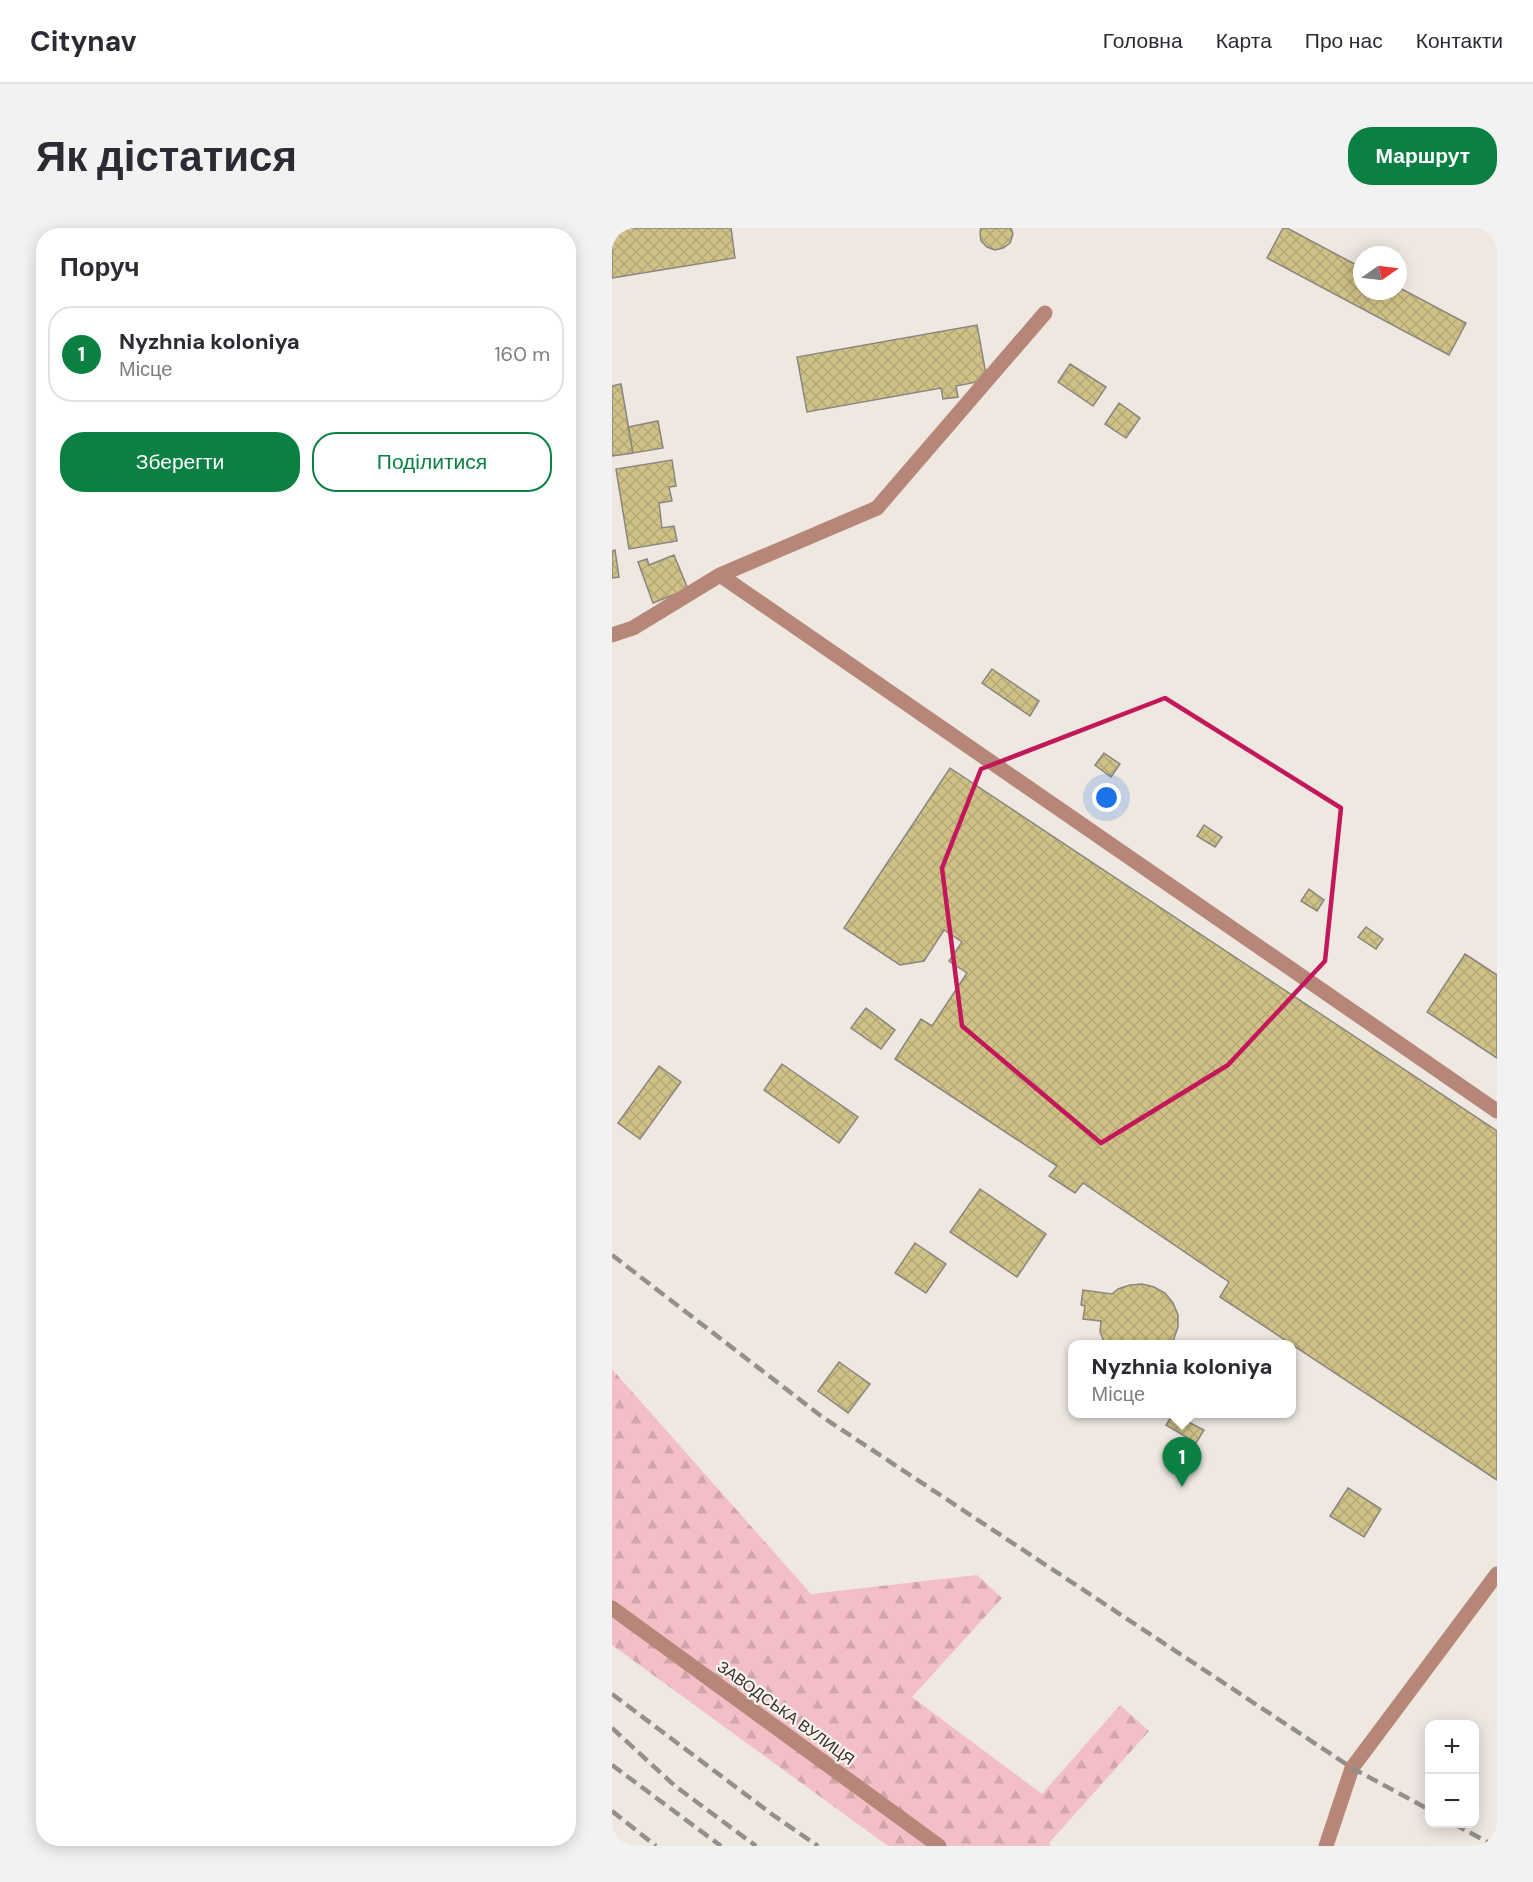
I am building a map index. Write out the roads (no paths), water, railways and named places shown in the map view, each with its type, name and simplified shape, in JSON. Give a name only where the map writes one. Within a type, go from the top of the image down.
[{"type":"street","points":[[612,634],[633,628],[720,575],[877,508],[1045,313]]},
{"type":"street","points":[[720,575],[1497,1111]]},
{"type":"street","points":[[1326,1846],[1352,1768],[1497,1574]]},
{"type":"street","name":"ЗАВОДСЬКА ВУЛИЦЯ","points":[[612,1608],[939,1846]]},
{"type":"railway","points":[[612,1255],[821,1416],[1352,1768],[1425,1807]]},
{"type":"railway","points":[[612,1694],[818,1846]]},
{"type":"railway","points":[[612,1728],[675,1786],[756,1846]]},
{"type":"railway","points":[[612,1765],[721,1846]]},
{"type":"railway","points":[[612,1811],[656,1846]]},
{"type":"railway","points":[[1461,1828],[1495,1846]]},
{"type":"place","name":"Nyzhnia koloniya","points":[[1182,1487]]}]
